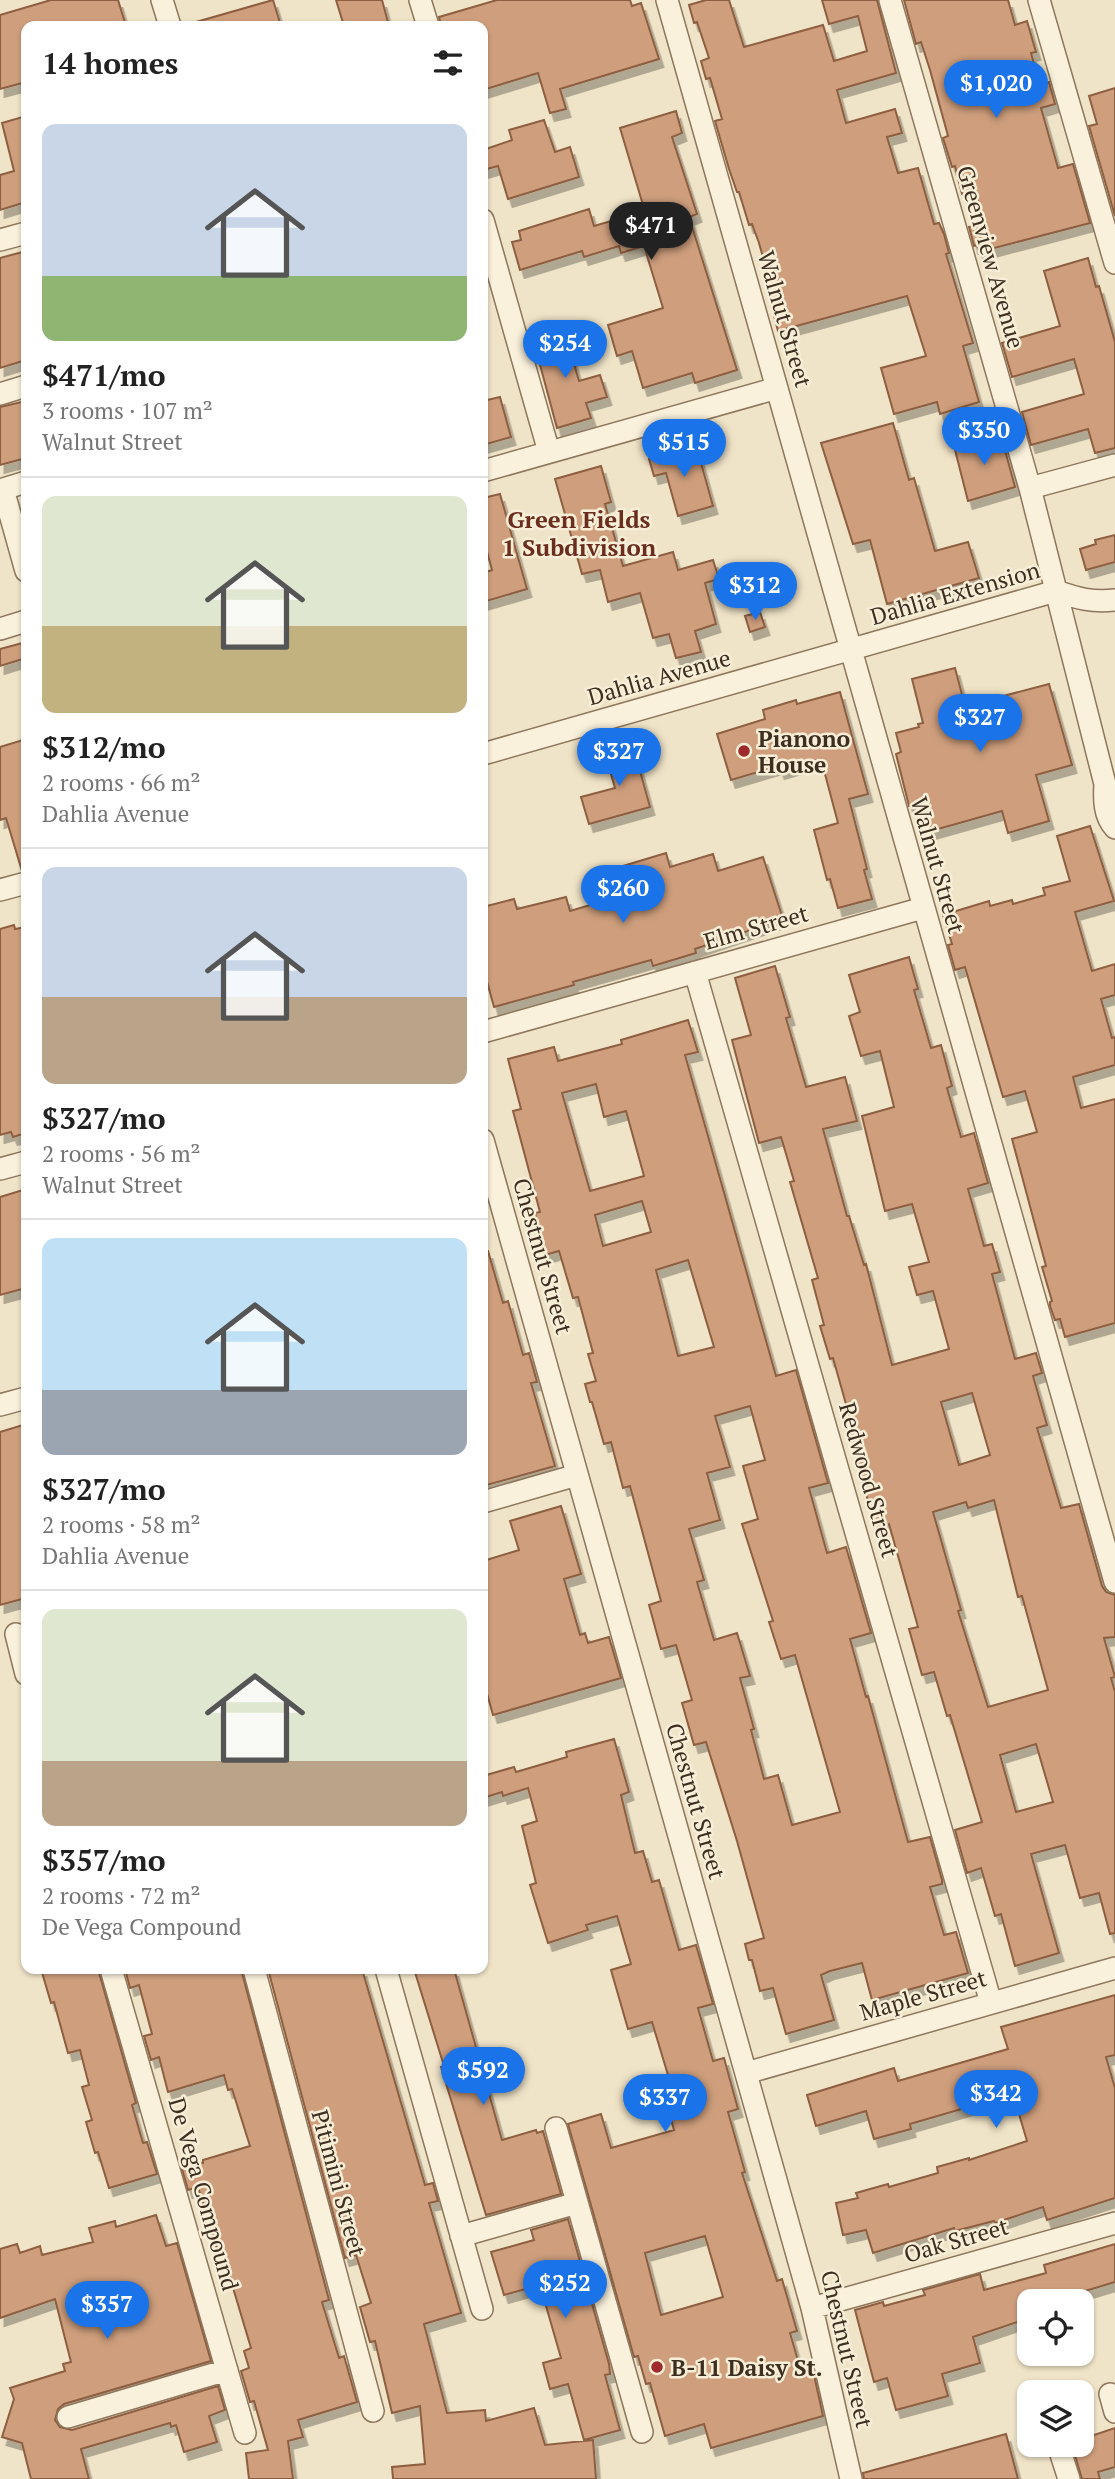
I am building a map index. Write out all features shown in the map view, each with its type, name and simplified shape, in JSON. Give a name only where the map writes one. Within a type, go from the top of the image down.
[{"type":"street","points":[[162,0],[168,21]]},
{"type":"street","points":[[420,0],[426,21]]},
{"type":"street","name":"Walnut Street","points":[[667,0],[1115,1582]]},
{"type":"street","name":"Greenview Avenue","points":[[890,0],[1030,488],[1110,789],[1104,799],[1110,822],[1115,828]]},
{"type":"street","points":[[1039,0],[1115,263]]},
{"type":"street","points":[[0,240],[21,234]]},
{"type":"street","points":[[488,238],[549,452]]},
{"type":"street","points":[[0,394],[21,388]]},
{"type":"street","points":[[488,470],[777,388]]},
{"type":"street","points":[[1030,488],[1115,465]]},
{"type":"street","points":[[21,483],[1,489],[21,555]]},
{"type":"street","name":"Dahlia Extension","points":[[850,651],[1056,591],[1095,602],[1115,600]]},
{"type":"street","points":[[0,628],[21,622]]},
{"type":"street","name":"Dahlia Avenue","points":[[488,753],[850,651]]},
{"type":"street","points":[[0,890],[21,884]]},
{"type":"street","name":"Elm Street","points":[[488,1031],[923,908]]},
{"type":"street","name":"Redwood Street","points":[[695,972],[992,2003]]},
{"type":"street","name":"Chestnut Street","points":[[488,1158],[812,2308],[851,2479]]},
{"type":"street","points":[[0,1169],[21,1163]]},
{"type":"street","points":[[0,1405],[21,1399]]},
{"type":"street","points":[[488,1501],[577,1475]]},
{"type":"street","points":[[14,1635],[21,1658]]},
{"type":"street","name":"Maple Street","points":[[746,2073],[1115,1968]]},
{"type":"street","name":"De Vega Compound","points":[[112,1974],[245,2433]]},
{"type":"street","name":"Pitimini Street","points":[[255,1974],[373,2411]]},
{"type":"street","points":[[387,1974],[482,2309]]},
{"type":"street","points":[[556,2128],[642,2432]]},
{"type":"street","points":[[461,2236],[578,2203]]},
{"type":"street","name":"Oak Street","points":[[812,2308],[1115,2223]]},
{"type":"street","points":[[68,2417],[227,2370]]},
{"type":"street","points":[[1062,2457],[1069,2479]]},
{"type":"building","points":[[51,0],[118,0],[124,21],[21,21],[21,83],[0,89],[0,15]]},
{"type":"building","points":[[273,0],[279,21],[200,21]]},
{"type":"building","points":[[336,0],[382,0],[388,21],[342,21]]},
{"type":"building","points":[[497,0],[630,0],[632,6],[641,3],[659,59],[560,89],[566,109],[550,113],[538,73],[488,88],[488,21],[440,21],[439,17]]},
{"type":"building","points":[[706,0],[729,0],[744,47],[823,25],[834,61],[867,51],[858,16],[829,24],[822,0],[877,0],[896,73],[837,90],[846,123],[895,109],[902,133],[887,137],[898,173],[918,168],[934,224],[939,223],[944,234],[949,253],[946,254],[973,343],[963,346],[979,402],[940,414],[937,402],[894,414],[881,368],[926,356],[907,296],[778,331],[765,280],[769,279],[759,243],[752,224],[749,225],[729,169],[715,121],[722,119],[710,78],[706,79],[701,61],[709,58],[689,5]]},
{"type":"building","points":[[904,0],[1008,0],[1015,25],[1027,21],[1036,52],[1031,53],[1040,85],[1049,82],[1055,104],[1041,108],[1058,168],[1073,164],[1090,223],[979,252],[977,245],[974,246],[969,227],[984,223],[975,190],[962,194],[955,166],[952,167],[943,138],[948,136],[930,70],[921,42],[916,44]]},
{"type":"building","points":[[1115,88],[1115,216],[1089,126],[1097,124],[1089,96]]},
{"type":"building","points":[[676,111],[682,133],[672,137],[697,214],[689,217],[737,370],[695,383],[692,373],[643,388],[632,351],[617,356],[608,325],[663,308],[644,246],[621,253],[619,246],[584,257],[582,251],[520,270],[512,242],[521,240],[519,231],[589,209],[594,226],[625,217],[623,211],[643,205],[620,128]]},
{"type":"building","points":[[21,117],[21,204],[0,210],[0,175],[14,171],[2,123]]},
{"type":"building","points":[[544,120],[555,152],[570,147],[579,177],[508,199],[498,166],[488,169],[488,148],[512,140],[509,130]]},
{"type":"building","points":[[21,252],[21,362],[0,368],[0,258]]},
{"type":"building","points":[[1088,258],[1115,342],[1115,448],[1095,453],[1088,429],[1031,445],[1022,412],[1084,394],[1074,359],[1012,377],[1002,343],[1060,326],[1044,271]]},
{"type":"building","points":[[558,326],[579,381],[600,375],[607,397],[586,403],[591,418],[557,428],[532,335]]},
{"type":"building","points":[[500,397],[511,437],[488,444],[488,400]]},
{"type":"building","points":[[21,402],[21,459],[0,465],[0,407]]},
{"type":"building","points":[[893,423],[909,480],[914,478],[935,551],[968,542],[979,578],[887,604],[870,540],[853,544],[821,443]]},
{"type":"building","points":[[1000,432],[1015,487],[968,501],[954,446]]},
{"type":"building","points":[[696,445],[713,506],[678,516],[666,473],[654,476],[649,459]]},
{"type":"building","points":[[601,466],[611,502],[605,504],[623,566],[673,552],[678,570],[713,560],[719,579],[705,583],[716,624],[695,631],[701,652],[676,658],[669,634],[653,638],[640,593],[608,602],[600,570],[582,574],[555,479]]},
{"type":"building","points":[[500,494],[527,589],[488,601],[488,571],[492,570],[488,555],[488,497]]},
{"type":"building","points":[[1115,535],[1115,562],[1086,570],[1080,549],[1096,544],[1095,540]]},
{"type":"building","points":[[760,612],[765,627],[750,632],[745,616]]},
{"type":"building","points":[[21,643],[21,660],[0,666],[0,649]]},
{"type":"building","points":[[955,668],[965,706],[1049,684],[1072,765],[1036,775],[1049,821],[1008,833],[1002,811],[931,831],[922,802],[909,806],[896,754],[901,752],[896,733],[919,727],[918,724],[923,723],[912,679]]},
{"type":"building","points":[[840,692],[868,794],[849,799],[872,899],[838,908],[830,879],[827,880],[814,830],[838,823],[821,759],[780,771],[778,766],[731,780],[717,734],[765,719],[763,710],[796,700],[797,704]]},
{"type":"building","points":[[21,741],[21,868],[6,818],[0,820],[0,747]]},
{"type":"building","points":[[632,742],[650,807],[589,824],[581,797],[615,788],[604,750]]},
{"type":"building","points":[[1090,826],[1114,901],[1075,912],[1092,971],[1115,964],[1115,995],[1101,999],[1112,1038],[1115,1037],[1115,1065],[1073,1077],[1081,1108],[1115,1099],[1115,1323],[1065,1337],[1060,1319],[1055,1320],[1050,1306],[1052,1301],[1042,1267],[1046,1266],[1012,1139],[1037,1132],[1025,1091],[1003,1097],[965,967],[955,970],[948,945],[952,944],[943,915],[989,901],[990,906],[1012,900],[1013,904],[1045,895],[1043,888],[1070,881],[1057,836]]},
{"type":"building","points":[[666,853],[670,867],[713,854],[718,871],[763,857],[783,919],[695,949],[696,953],[653,966],[651,960],[494,1007],[488,985],[488,906],[514,899],[517,909],[566,897],[570,911],[631,893],[623,866]]},
{"type":"building","points":[[14,925],[15,929],[21,928],[21,1135],[13,1137],[11,1132],[0,1135],[0,929]]},
{"type":"building","points":[[909,957],[918,989],[914,990],[931,1048],[941,1045],[952,1086],[947,1088],[961,1137],[974,1133],[988,1183],[968,1189],[984,1246],[992,1244],[1000,1272],[992,1274],[1015,1359],[1036,1353],[1042,1373],[1033,1376],[1047,1425],[1037,1428],[1061,1508],[1079,1504],[1102,1586],[1106,1592],[1115,1595],[1115,1637],[1104,1638],[1115,1677],[1111,1678],[1115,1692],[1115,1933],[1110,1934],[1099,1893],[1080,1898],[1065,1845],[1031,1854],[1059,1953],[1015,1966],[1001,1914],[995,1916],[981,1868],[967,1873],[955,1830],[982,1822],[950,1715],[947,1716],[934,1672],[922,1675],[909,1629],[918,1627],[889,1524],[875,1529],[850,1430],[853,1429],[833,1358],[830,1359],[820,1326],[824,1325],[812,1280],[818,1278],[790,1182],[794,1181],[781,1137],[759,1143],[732,1040],[751,1035],[735,978],[775,966],[790,1017],[786,1018],[806,1087],[845,1077],[857,1121],[823,1129],[847,1216],[864,1265],[866,1264],[892,1365],[949,1349],[933,1291],[917,1295],[909,1267],[929,1262],[912,1204],[885,1211],[862,1116],[894,1107],[880,1051],[861,1056],[849,1016],[860,1012],[849,975]],"holes":[[[972,1393],[990,1455],[959,1465],[941,1402]],[[994,1500],[1018,1597],[1022,1596],[1048,1690],[988,1707],[958,1611],[961,1610],[933,1512],[966,1502],[968,1508]],[[1036,1744],[1053,1802],[1016,1812],[1000,1755]]]},
{"type":"building","points":[[688,1020],[698,1052],[685,1055],[776,1376],[796,1370],[828,1483],[809,1488],[827,1553],[846,1547],[871,1633],[850,1639],[908,1842],[930,1837],[942,1884],[930,1887],[944,1935],[956,1932],[968,1973],[872,2000],[862,1963],[830,1971],[821,1975],[834,2020],[786,2034],[773,1988],[760,1991],[752,1960],[749,1960],[745,1944],[764,1938],[706,1742],[694,1745],[682,1703],[692,1700],[676,1645],[661,1649],[649,1605],[661,1601],[630,1486],[623,1488],[611,1442],[604,1444],[590,1402],[585,1384],[596,1381],[588,1354],[593,1353],[578,1297],[573,1298],[559,1251],[545,1255],[535,1213],[540,1212],[513,1111],[521,1109],[508,1059],[554,1047],[558,1061],[622,1044],[621,1040]],"holes":[[[596,1084],[604,1117],[626,1111],[644,1176],[590,1191],[562,1093]],[[642,1201],[651,1232],[603,1246],[595,1215]],[[688,1260],[714,1347],[678,1356],[656,1270]],[[750,1406],[765,1460],[743,1466],[758,1519],[742,1524],[773,1621],[769,1622],[781,1659],[795,1655],[840,1812],[792,1825],[778,1775],[764,1779],[740,1678],[750,1676],[737,1633],[714,1640],[697,1582],[704,1580],[689,1529],[720,1520],[707,1473],[730,1467],[715,1416]]]},
{"type":"building","points":[[21,1191],[21,1289],[0,1295],[0,1197]]},
{"type":"building","points":[[488,1251],[503,1303],[508,1301],[523,1355],[529,1353],[537,1382],[531,1383],[555,1466],[488,1485]]},
{"type":"building","points":[[21,1426],[21,1599],[0,1605],[0,1432]]},
{"type":"building","points":[[561,1506],[581,1574],[564,1579],[580,1635],[585,1633],[588,1643],[609,1637],[621,1678],[493,1715],[488,1697],[488,1559],[519,1550],[510,1521]]},
{"type":"building","points":[[614,1739],[629,1792],[621,1795],[635,1853],[643,1851],[652,1882],[659,1880],[679,1950],[696,1945],[713,2004],[698,2008],[713,2061],[724,2058],[738,2109],[728,2112],[745,2172],[742,2173],[777,2281],[782,2279],[797,2331],[790,2333],[799,2364],[811,2361],[823,2416],[711,2448],[704,2424],[665,2436],[650,2383],[646,2384],[638,2356],[634,2357],[568,2124],[601,2114],[611,2148],[674,2130],[659,2077],[668,2075],[652,2022],[628,2029],[611,1970],[631,1964],[617,1916],[586,1925],[588,1930],[548,1943],[530,1885],[536,1883],[522,1826],[537,1821],[528,1788],[503,1796],[502,1792],[488,1796],[488,1775],[514,1767],[516,1772],[567,1757],[566,1752]],"holes":[[[705,2236],[723,2297],[661,2315],[645,2253]]]},
{"type":"building","points":[[42,1974],[99,1974],[136,2103],[132,2105],[143,2143],[147,2142],[157,2174],[109,2188],[86,2122],[92,2120],[82,2087],[89,2085],[80,2050],[68,2053],[54,2002],[51,2003]]},
{"type":"building","points":[[126,1974],[242,1974],[329,2300],[322,2302],[339,2358],[344,2356],[357,2402],[298,2420],[303,2437],[288,2441],[293,2479],[249,2479],[246,2453],[268,2450],[254,2401],[250,2402],[241,2371],[249,2368],[244,2351],[251,2348],[222,2251],[218,2252],[198,2187],[188,2190],[182,2169],[250,2146],[232,2089],[228,2090],[224,2075],[168,2092],[159,2057],[151,2060],[144,2036],[152,2034],[139,1985],[130,1988]]},
{"type":"building","points":[[269,1974],[363,1974],[425,2185],[433,2183],[438,2201],[429,2203],[461,2313],[424,2324],[447,2413],[485,2410],[486,2421],[534,2408],[545,2445],[593,2440],[596,2479],[393,2479],[392,2467],[425,2464],[420,2406],[392,2413],[375,2341],[370,2342],[360,2307],[371,2303],[356,2255],[345,2258]]},
{"type":"building","points":[[416,1974],[455,1974],[502,2140],[536,2130],[537,2133],[543,2131],[561,2194],[486,2215],[441,2067],[444,2066]]},
{"type":"building","points":[[1115,1995],[1115,2055],[1106,2057],[1115,2088],[1115,2198],[1047,2220],[1043,2207],[995,2223],[994,2221],[955,2231],[954,2228],[873,2253],[866,2230],[843,2235],[836,2203],[858,2198],[856,2193],[938,2173],[937,2167],[969,2160],[1027,2141],[1013,2094],[910,2124],[911,2129],[874,2139],[866,2111],[816,2126],[807,2095],[894,2068],[898,2081],[1008,2049],[1001,2027]]},
{"type":"building","points":[[156,2215],[166,2246],[177,2243],[211,2361],[64,2404],[58,2409],[55,2420],[60,2427],[72,2430],[218,2386],[225,2410],[209,2416],[217,2442],[184,2452],[176,2425],[171,2427],[170,2423],[81,2449],[89,2479],[31,2479],[22,2443],[2,2437],[14,2399],[10,2388],[65,2371],[63,2364],[71,2362],[55,2299],[0,2318],[0,2249],[17,2244],[20,2253],[40,2246],[42,2255],[93,2242],[89,2228],[115,2221],[116,2227]]},
{"type":"building","points":[[568,2219],[609,2364],[610,2374],[605,2375],[620,2430],[584,2440],[568,2384],[550,2389],[543,2363],[561,2358],[540,2285],[504,2295],[491,2252],[534,2240],[531,2230]]},
{"type":"building","points":[[1115,2244],[1115,2282],[1092,2289],[1017,2289],[1017,2322],[973,2337],[980,2363],[942,2374],[948,2396],[896,2410],[887,2378],[874,2382],[855,2310],[883,2302],[884,2306],[925,2295],[923,2290],[980,2274],[984,2290],[1046,2273],[1044,2265]]},
{"type":"building","points":[[1115,2428],[1115,2467],[1098,2472],[1100,2479],[1082,2479],[1076,2457],[1094,2457],[1094,2435]]},
{"type":"building","points":[[1006,2434],[1018,2479],[864,2479],[863,2473]]},
{"type":"place","name":"Pianono House","points":[[744,751]]},
{"type":"place","name":"B-11 Daisy St.","points":[[657,2367]]},
{"type":"district","name":"Green Fields 1 Subdivision","points":[[579,533]]}]
